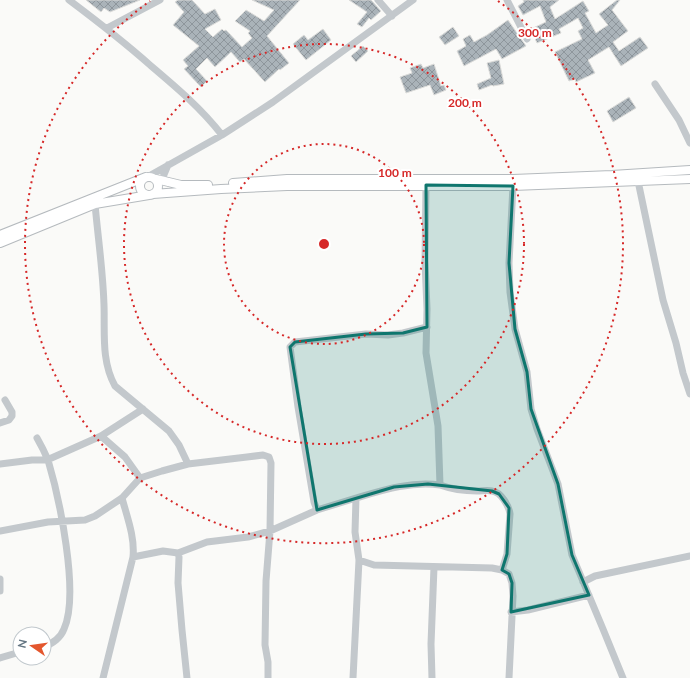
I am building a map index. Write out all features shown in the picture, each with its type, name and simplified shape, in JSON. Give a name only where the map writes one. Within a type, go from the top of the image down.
[{"type":"main road","points":[[690,170],[612,176],[513,179],[287,179],[203,185],[181,185],[153,178],[143,179],[140,186],[143,192],[153,192],[287,186],[513,186],[690,179]]},
{"type":"main road","points":[[0,243],[95,204],[153,192],[158,185],[153,178]]},
{"type":"main road","points":[[0,235],[153,178]]},
{"type":"street","points":[[69,0],[107,28],[186,95],[210,119],[222,135]]},
{"type":"street","points":[[107,28],[160,0]]},
{"type":"street","points":[[378,0],[392,16]]},
{"type":"street","points":[[153,178],[168,165],[222,135],[273,102],[413,0]]},
{"type":"street","points":[[507,0],[527,39]]},
{"type":"street","points":[[655,84],[679,120],[690,144]]},
{"type":"street","points":[[153,178],[168,165]]},
{"type":"street","points":[[638,181],[663,300],[690,394]]},
{"type":"street","points":[[426,185],[426,353],[438,426],[440,485]]},
{"type":"street","points":[[513,186],[509,263],[510,292],[515,329],[527,372],[531,409],[537,430],[558,484],[572,554],[623,678]]},
{"type":"street","points":[[95,204],[104,304],[106,360],[110,377],[115,386],[170,431],[188,464]]},
{"type":"street","points":[[316,510],[298,407],[290,347],[295,342],[366,334],[403,334],[426,327]]},
{"type":"street","points":[[0,423],[9,420],[12,416],[12,412],[5,400]]},
{"type":"street","points":[[0,464],[32,460],[47,460],[101,436],[143,409]]},
{"type":"street","points":[[101,436],[125,457],[140,478]]},
{"type":"street","points":[[37,438],[47,460],[62,522],[70,594],[68,618],[64,630],[58,638],[52,642]]},
{"type":"street","points":[[0,531],[48,522],[85,520],[95,516],[122,498],[140,478],[188,464],[263,455],[270,457],[270,531],[266,581],[265,645],[268,662],[268,678]]},
{"type":"street","points":[[133,557],[163,551],[178,553],[207,542],[248,537],[270,531],[316,510],[356,498],[394,487],[428,484],[475,491],[492,490],[499,494],[509,508],[510,514],[507,554],[502,570]]},
{"type":"street","points":[[103,678],[133,557],[134,547],[122,498]]},
{"type":"street","points":[[353,678],[359,560],[355,532],[356,498]]},
{"type":"street","points":[[178,553],[178,583],[187,678]]},
{"type":"street","points":[[583,582],[595,576],[690,556]]},
{"type":"street","points":[[359,560],[374,565],[492,568],[502,570],[509,574],[512,583],[509,678]]},
{"type":"street","points":[[432,678],[431,644],[434,567]]},
{"type":"street","points":[[0,580],[0,592]]},
{"type":"street","points":[[511,612],[528,610],[589,595]]},
{"type":"street","points":[[0,658],[12,654]]},
{"type":"highlighted area","points":[[426,185],[513,186],[509,263],[515,329],[527,372],[531,409],[558,484],[572,555],[589,595],[511,612],[512,583],[509,574],[502,570],[507,554],[509,508],[499,494],[492,491],[428,484],[394,487],[317,510],[290,347],[295,342],[366,334],[403,333],[427,327]]},
{"type":"building","points":[[86,0],[140,0],[110,12],[104,8],[101,12]]},
{"type":"building","points":[[178,0],[192,0],[205,14],[215,9],[221,20],[205,29],[213,37],[222,29],[224,31],[226,30],[242,47],[252,38],[248,33],[250,31],[235,21],[246,10],[264,21],[274,10],[252,0],[300,0],[267,36],[289,63],[280,70],[279,69],[265,82],[244,59],[240,62],[231,52],[215,67],[207,58],[196,69],[207,81],[201,87],[184,69],[188,66],[183,60],[199,46],[173,25],[184,12],[175,2]]},
{"type":"building","points":[[349,0],[371,0],[381,11],[371,20],[369,18],[362,27],[357,24],[367,12]]},
{"type":"building","points":[[523,0],[559,0],[550,7],[555,19],[583,1],[589,11],[585,13],[596,33],[608,25],[599,14],[617,0],[620,0],[612,10],[628,31],[613,42],[619,51],[640,37],[648,48],[621,66],[609,47],[588,60],[595,73],[576,82],[575,79],[569,81],[555,52],[582,39],[578,31],[583,28],[578,18],[559,29],[561,33],[537,43],[531,29],[546,22],[540,6],[523,15],[518,6],[524,2]]},
{"type":"building","points":[[508,20],[526,46],[502,59],[496,49],[464,66],[457,51],[466,46],[463,39],[470,35],[474,42]]},
{"type":"building","points":[[453,27],[459,36],[445,45],[439,37]]},
{"type":"building","points":[[323,29],[331,40],[306,60],[293,44],[304,35],[308,40]]},
{"type":"building","points":[[363,46],[368,51],[356,62],[351,56]]},
{"type":"building","points":[[499,60],[504,84],[492,85],[479,90],[477,84],[491,78],[487,63]]},
{"type":"building","points":[[421,64],[423,68],[434,64],[441,86],[444,85],[446,90],[434,95],[430,85],[406,93],[400,77],[412,73],[410,68]]},
{"type":"building","points":[[629,97],[636,108],[613,122],[607,111]]}]
